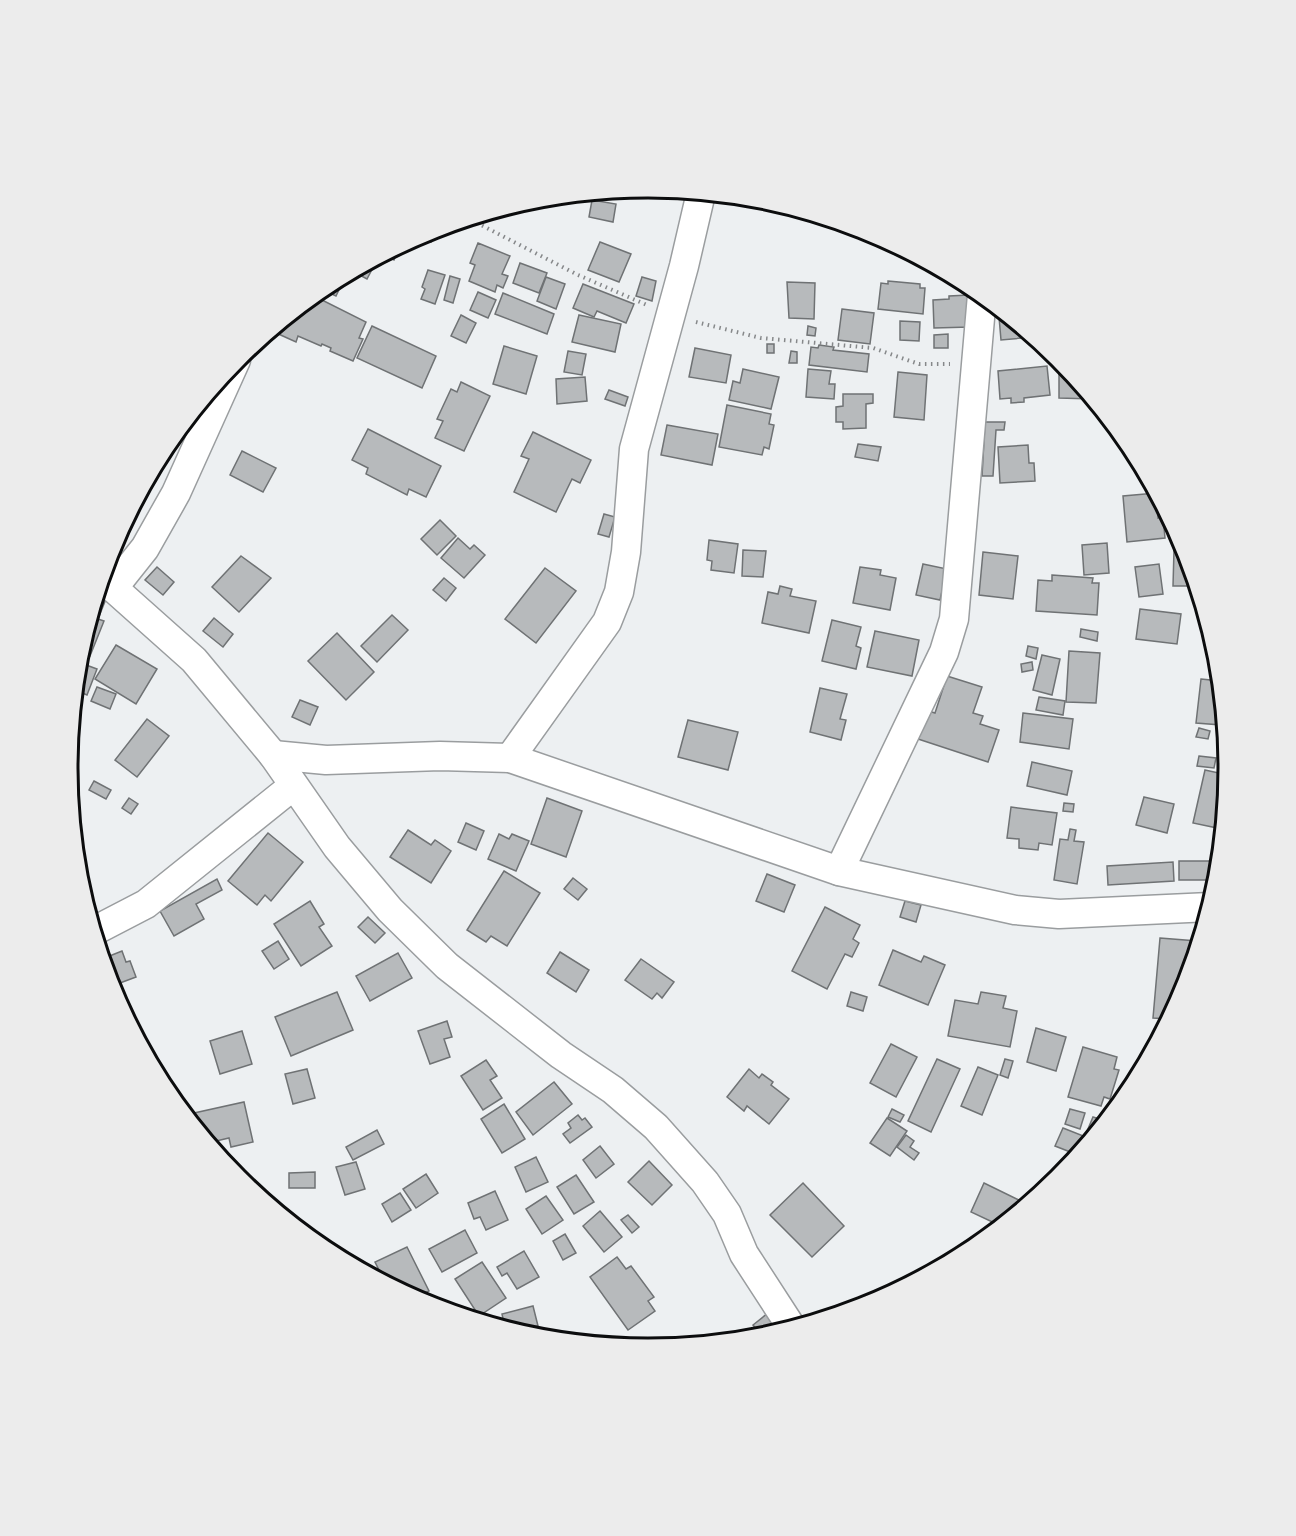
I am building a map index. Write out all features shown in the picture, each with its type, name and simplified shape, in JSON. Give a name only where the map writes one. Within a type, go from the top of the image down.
[{"type":"street","points":[[510,758],[607,622],[619,592],[626,552],[634,449],[684,266],[699,201]]},
{"type":"street","points":[[839,871],[944,652],[954,619],[981,306]]},
{"type":"street","points":[[110,580],[145,548],[176,493],[224,387]]},
{"type":"street","points":[[109,583],[194,660],[273,755],[337,847],[390,910],[447,966],[561,1055],[613,1090],[657,1127],[705,1182],[727,1214],[744,1254],[787,1321]]},
{"type":"street","points":[[273,755],[326,760],[440,756],[510,758],[839,871],[1015,910],[1059,914],[1201,907]]},
{"type":"street","points":[[101,928],[146,904],[293,786]]},
{"type":"path","points":[[479,224],[578,274],[669,315],[761,339],[873,348],[919,364],[977,364]]},
{"type":"building","points":[[592,201],[616,204],[613,222],[589,217]]},
{"type":"building","points":[[600,242],[631,254],[619,282],[588,270]]},
{"type":"building","points":[[478,243],[510,256],[502,274],[508,276],[503,288],[497,285],[495,292],[469,281],[475,265],[470,263]]},
{"type":"building","points":[[520,263],[547,273],[539,293],[513,283]]},
{"type":"building","points":[[372,269],[367,279],[361,276]]},
{"type":"building","points":[[428,270],[445,275],[435,304],[421,299],[425,289],[422,287]]},
{"type":"building","points":[[450,276],[460,279],[453,303],[444,300]]},
{"type":"building","points":[[546,277],[565,284],[556,309],[537,301]]},
{"type":"building","points":[[642,277],[656,281],[652,301],[636,296]]},
{"type":"building","points":[[888,281],[920,284],[920,288],[925,288],[923,314],[878,309],[881,283],[888,284]]},
{"type":"building","points":[[787,282],[815,283],[814,319],[789,318]]},
{"type":"building","points":[[583,284],[634,304],[626,323],[597,311],[594,317],[573,308]]},
{"type":"building","points":[[478,292],[496,300],[488,318],[470,310]]},
{"type":"building","points":[[503,293],[554,314],[547,334],[495,314]]},
{"type":"building","points":[[949,296],[969,297],[970,327],[934,328],[933,300],[949,299]]},
{"type":"building","points":[[322,300],[366,322],[359,338],[363,339],[353,361],[330,351],[331,348],[298,336],[296,342],[278,334]]},
{"type":"building","points":[[842,309],[874,313],[870,344],[838,340]]},
{"type":"building","points":[[461,315],[476,323],[466,343],[451,336]]},
{"type":"building","points":[[579,315],[621,324],[615,352],[572,342]]},
{"type":"building","points":[[999,319],[1023,338],[1001,340]]},
{"type":"building","points":[[900,321],[920,322],[919,341],[900,340]]},
{"type":"building","points":[[372,326],[436,356],[422,388],[357,358]]},
{"type":"building","points":[[808,326],[816,328],[815,336],[807,335]]},
{"type":"building","points":[[948,334],[948,348],[934,348],[934,335]]},
{"type":"building","points":[[767,344],[774,344],[774,353],[767,353]]},
{"type":"building","points":[[819,345],[834,347],[833,350],[869,354],[867,372],[809,365],[811,347],[818,348]]},
{"type":"building","points":[[504,346],[537,356],[526,394],[493,384]]},
{"type":"building","points":[[695,348],[731,355],[726,383],[689,377]]},
{"type":"building","points":[[568,351],[586,354],[582,375],[564,372]]},
{"type":"building","points":[[791,351],[797,352],[797,363],[789,363]]},
{"type":"building","points":[[1047,366],[1050,395],[1024,398],[1024,402],[1011,403],[1011,398],[1000,399],[998,371]]},
{"type":"building","points":[[743,369],[779,377],[771,409],[729,400],[733,381],[740,383]]},
{"type":"building","points":[[808,369],[831,371],[829,384],[835,384],[834,399],[806,397]]},
{"type":"building","points":[[898,372],[927,375],[924,420],[894,417]]},
{"type":"building","points":[[1059,374],[1060,374],[1082,399],[1059,398]]},
{"type":"building","points":[[585,377],[587,401],[557,404],[556,379]]},
{"type":"building","points":[[461,382],[490,396],[464,451],[435,438],[443,421],[437,419],[451,389],[457,392]]},
{"type":"building","points":[[609,390],[628,397],[625,406],[605,399]]},
{"type":"building","points":[[843,394],[873,394],[873,403],[866,404],[866,428],[843,429],[843,422],[836,422],[836,407],[843,406]]},
{"type":"building","points":[[727,405],[771,414],[769,424],[774,425],[769,449],[764,447],[762,455],[719,447]]},
{"type":"building","points":[[985,422],[1005,422],[1004,430],[996,430],[993,476],[982,476]]},
{"type":"building","points":[[667,425],[718,434],[712,465],[661,455]]},
{"type":"building","points":[[368,429],[441,466],[426,497],[409,489],[407,495],[366,474],[368,468],[352,460]]},
{"type":"building","points":[[533,432],[591,460],[580,483],[572,479],[556,512],[514,492],[529,459],[521,456]]},
{"type":"building","points":[[858,444],[881,447],[878,461],[855,457]]},
{"type":"building","points":[[1028,445],[1029,463],[1034,463],[1035,481],[1000,483],[998,447]]},
{"type":"building","points":[[242,451],[276,468],[263,492],[230,475]]},
{"type":"building","points":[[1148,494],[1164,526],[1165,538],[1127,542],[1123,496]]},
{"type":"building","points":[[604,514],[615,517],[609,537],[598,534]]},
{"type":"building","points":[[440,520],[456,536],[437,555],[421,539]]},
{"type":"building","points":[[458,538],[470,549],[474,545],[485,555],[464,578],[441,558]]},
{"type":"building","points":[[709,540],[738,544],[734,573],[711,570],[712,561],[707,560]]},
{"type":"building","points":[[1107,543],[1109,573],[1084,575],[1082,545]]},
{"type":"building","points":[[743,550],[766,551],[763,577],[742,576]]},
{"type":"building","points":[[1174,550],[1188,586],[1173,586]]},
{"type":"building","points":[[983,552],[1018,556],[1013,599],[979,595]]},
{"type":"building","points":[[241,556],[271,578],[239,612],[212,587]]},
{"type":"building","points":[[923,564],[947,569],[940,600],[916,595]]},
{"type":"building","points":[[1159,564],[1163,594],[1139,597],[1135,567]]},
{"type":"building","points":[[157,567],[174,582],[163,595],[145,580]]},
{"type":"building","points":[[860,567],[881,570],[880,575],[896,578],[890,610],[853,603]]},
{"type":"building","points":[[545,568],[576,591],[536,643],[505,619]]},
{"type":"building","points":[[1052,575],[1093,578],[1092,583],[1099,583],[1097,615],[1036,611],[1038,580],[1052,581]]},
{"type":"building","points":[[444,578],[456,588],[446,601],[433,590]]},
{"type":"building","points":[[780,586],[792,589],[790,596],[816,601],[809,633],[762,623],[768,592],[778,594]]},
{"type":"building","points":[[104,598],[106,599],[98,619],[104,621],[90,656],[97,620]]},
{"type":"building","points":[[1140,609],[1181,614],[1177,644],[1136,639]]},
{"type":"building","points":[[392,615],[408,630],[377,662],[361,646]]},
{"type":"building","points":[[214,618],[233,634],[223,647],[203,631]]},
{"type":"building","points":[[832,620],[861,627],[856,646],[861,648],[856,669],[822,661]]},
{"type":"building","points":[[1081,629],[1098,632],[1097,641],[1080,637]]},
{"type":"building","points":[[875,631],[919,640],[912,676],[867,667]]},
{"type":"building","points":[[337,633],[374,672],[346,700],[308,661]]},
{"type":"building","points":[[116,645],[157,669],[136,704],[95,679]]},
{"type":"building","points":[[1028,646],[1038,648],[1036,659],[1026,656]]},
{"type":"building","points":[[1069,651],[1100,653],[1096,703],[1066,702]]},
{"type":"building","points":[[1042,655],[1060,659],[1052,695],[1033,690]]},
{"type":"building","points":[[1032,662],[1033,670],[1022,672],[1021,664]]},
{"type":"building","points":[[88,666],[97,669],[87,695],[83,693]]},
{"type":"building","points":[[947,676],[982,687],[973,713],[983,716],[980,724],[999,730],[988,762],[915,738],[925,710],[935,713]]},
{"type":"building","points":[[1201,679],[1211,680],[1216,725],[1196,723]]},
{"type":"building","points":[[97,687],[116,694],[110,709],[91,701]]},
{"type":"building","points":[[820,688],[847,694],[840,719],[846,720],[841,740],[810,732]]},
{"type":"building","points":[[1039,697],[1065,701],[1063,715],[1036,710]]},
{"type":"building","points":[[300,700],[318,707],[310,725],[292,717]]},
{"type":"building","points":[[1023,713],[1073,719],[1069,749],[1020,742]]},
{"type":"building","points":[[147,719],[169,736],[137,777],[115,760]]},
{"type":"building","points":[[688,720],[738,732],[728,770],[678,757]]},
{"type":"building","points":[[1199,728],[1210,731],[1208,739],[1196,737]]},
{"type":"building","points":[[1199,756],[1216,758],[1214,768],[1197,766]]},
{"type":"building","points":[[1032,762],[1072,771],[1067,795],[1027,786]]},
{"type":"building","points":[[1205,770],[1218,773],[1215,827],[1193,823]]},
{"type":"building","points":[[94,781],[111,790],[106,799],[89,790]]},
{"type":"building","points":[[1144,797],[1174,804],[1167,833],[1136,825]]},
{"type":"building","points":[[129,798],[138,804],[131,814],[122,808]]},
{"type":"building","points":[[547,798],[582,811],[566,857],[531,844]]},
{"type":"building","points":[[1064,803],[1074,804],[1073,812],[1063,811]]},
{"type":"building","points":[[1011,807],[1057,813],[1052,845],[1039,843],[1038,850],[1019,848],[1019,839],[1007,838]]},
{"type":"building","points":[[466,823],[484,831],[476,850],[458,842]]},
{"type":"building","points":[[1070,829],[1076,830],[1074,841],[1084,842],[1077,884],[1054,880],[1060,839],[1068,840]]},
{"type":"building","points":[[408,830],[431,845],[435,840],[451,851],[431,883],[390,857]]},
{"type":"building","points":[[268,833],[303,862],[271,901],[265,895],[257,905],[228,881]]},
{"type":"building","points":[[499,834],[509,839],[512,834],[529,841],[516,871],[488,859]]},
{"type":"building","points":[[1179,861],[1210,861],[1207,880],[1179,880]]},
{"type":"building","points":[[1173,862],[1174,881],[1108,885],[1107,866]]},
{"type":"building","points":[[504,871],[540,893],[507,946],[491,936],[486,942],[467,930]]},
{"type":"building","points":[[767,874],[795,885],[784,912],[756,901]]},
{"type":"building","points":[[573,878],[587,889],[578,900],[564,889]]},
{"type":"building","points":[[217,879],[222,890],[196,904],[204,919],[174,936],[160,911]]},
{"type":"building","points":[[310,901],[324,924],[319,927],[332,946],[301,966],[274,924]]},
{"type":"building","points":[[905,901],[921,905],[916,922],[900,917]]},
{"type":"building","points":[[825,907],[860,925],[853,939],[859,943],[852,957],[845,954],[827,989],[792,971]]},
{"type":"building","points":[[368,917],[385,933],[375,943],[358,927]]},
{"type":"building","points":[[1160,938],[1191,941],[1175,986],[1160,1018],[1153,1018]]},
{"type":"building","points":[[278,941],[289,959],[274,969],[262,951]]},
{"type":"building","points":[[893,950],[921,962],[924,956],[945,965],[928,1005],[879,985]]},
{"type":"building","points":[[122,951],[126,962],[130,961],[136,977],[120,983],[110,956]]},
{"type":"building","points":[[560,952],[589,970],[576,992],[547,973]]},
{"type":"building","points":[[398,953],[412,978],[370,1001],[356,976]]},
{"type":"building","points":[[641,959],[674,982],[662,998],[657,993],[652,999],[625,980]]},
{"type":"building","points":[[337,992],[353,1030],[291,1056],[275,1017]]},
{"type":"building","points":[[851,992],[867,997],[863,1011],[847,1006]]},
{"type":"building","points":[[981,992],[1006,996],[1003,1008],[1017,1011],[1010,1047],[948,1036],[955,1000],[978,1004]]},
{"type":"building","points":[[447,1021],[452,1037],[444,1039],[450,1057],[430,1064],[418,1031]]},
{"type":"building","points":[[1036,1028],[1066,1037],[1056,1071],[1027,1062]]},
{"type":"building","points":[[242,1031],[252,1064],[220,1074],[210,1041]]},
{"type":"building","points":[[891,1044],[917,1057],[896,1097],[870,1083]]},
{"type":"building","points":[[1083,1047],[1117,1057],[1114,1069],[1119,1070],[1110,1099],[1104,1097],[1101,1106],[1068,1097]]},
{"type":"building","points":[[937,1059],[960,1069],[931,1132],[908,1121]]},
{"type":"building","points":[[1005,1059],[1013,1061],[1008,1078],[1000,1075]]},
{"type":"building","points":[[486,1060],[497,1076],[490,1080],[502,1098],[483,1110],[461,1076]]},
{"type":"building","points":[[978,1067],[998,1075],[982,1115],[961,1106]]},
{"type":"building","points":[[307,1069],[315,1098],[293,1104],[285,1074]]},
{"type":"building","points":[[749,1069],[759,1078],[762,1074],[773,1082],[771,1085],[789,1099],[769,1124],[747,1106],[744,1111],[727,1097]]},
{"type":"building","points":[[554,1082],[572,1104],[533,1135],[516,1112]]},
{"type":"building","points":[[244,1102],[253,1142],[231,1147],[229,1138],[217,1141],[194,1113]]},
{"type":"building","points":[[504,1104],[525,1139],[502,1153],[481,1119]]},
{"type":"building","points":[[892,1109],[904,1115],[900,1122],[888,1117]]},
{"type":"building","points":[[1070,1109],[1085,1113],[1080,1129],[1065,1124]]},
{"type":"building","points":[[578,1115],[582,1120],[585,1118],[592,1127],[570,1143],[563,1134],[571,1128],[568,1123]]},
{"type":"building","points":[[1093,1117],[1097,1118],[1087,1132]]},
{"type":"building","points":[[887,1118],[907,1131],[890,1156],[870,1143]]},
{"type":"building","points":[[1063,1128],[1083,1136],[1070,1152],[1055,1146]]},
{"type":"building","points":[[377,1130],[384,1144],[353,1160],[346,1147]]},
{"type":"building","points":[[906,1135],[914,1141],[910,1147],[919,1153],[914,1160],[897,1147]]},
{"type":"building","points":[[600,1146],[614,1164],[596,1178],[583,1160]]},
{"type":"building","points":[[536,1157],[548,1182],[526,1192],[515,1167]]},
{"type":"building","points":[[649,1161],[672,1185],[652,1205],[628,1182]]},
{"type":"building","points":[[356,1162],[365,1189],[345,1195],[336,1167]]},
{"type":"building","points":[[315,1172],[315,1188],[289,1188],[289,1173]]},
{"type":"building","points":[[426,1174],[438,1193],[416,1208],[403,1189]]},
{"type":"building","points":[[576,1175],[594,1202],[574,1214],[557,1187]]},
{"type":"building","points":[[803,1183],[844,1226],[812,1257],[770,1215]]},
{"type":"building","points":[[984,1183],[1020,1200],[992,1222],[971,1212]]},
{"type":"building","points":[[495,1191],[508,1220],[486,1230],[480,1217],[474,1219],[468,1203]]},
{"type":"building","points":[[400,1193],[411,1210],[392,1222],[382,1204]]},
{"type":"building","points":[[546,1196],[563,1220],[542,1234],[526,1209]]},
{"type":"building","points":[[600,1211],[622,1237],[604,1252],[583,1226]]},
{"type":"building","points":[[628,1215],[639,1227],[632,1233],[621,1220]]},
{"type":"building","points":[[465,1230],[477,1253],[442,1272],[429,1249]]},
{"type":"building","points":[[565,1234],[576,1253],[563,1260],[553,1241]]},
{"type":"building","points":[[407,1247],[429,1291],[425,1293],[379,1270],[375,1262]]},
{"type":"building","points":[[524,1251],[539,1277],[517,1289],[507,1273],[502,1276],[497,1267]]},
{"type":"building","points":[[617,1257],[626,1269],[631,1266],[654,1297],[648,1301],[655,1311],[628,1330],[590,1277]]},
{"type":"building","points":[[482,1262],[506,1298],[483,1314],[476,1311],[455,1279]]},
{"type":"building","points":[[533,1306],[538,1326],[503,1320],[502,1314]]},
{"type":"building","points":[[768,1313],[776,1323],[755,1328],[753,1325]]}]
